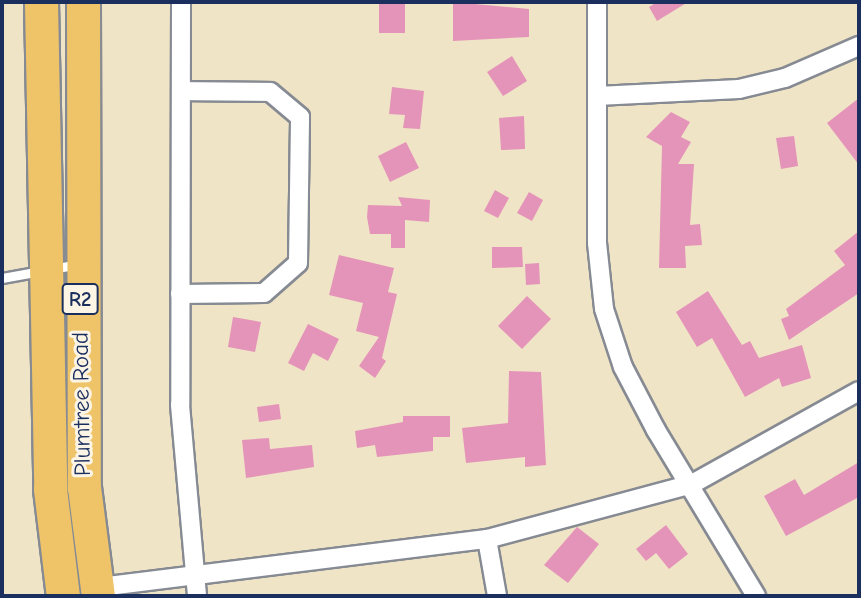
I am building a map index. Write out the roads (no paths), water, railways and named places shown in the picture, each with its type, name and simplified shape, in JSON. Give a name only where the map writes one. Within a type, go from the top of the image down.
[{"type":"highway","name":"Plumtree Road","points":[[41,2],[50,489],[62,593]]},
{"type":"highway","name":"Plumtree Road","points":[[83,2],[79,264],[84,487],[97,592]]},
{"type":"street","points":[[181,2],[180,405],[195,587]]},
{"type":"street","points":[[597,2],[597,243],[604,309],[623,367],[756,596]]},
{"type":"street","points":[[597,96],[739,89],[785,78],[859,46]]},
{"type":"street","points":[[180,294],[264,293],[298,263],[300,117],[270,92],[181,91]]},
{"type":"street","points":[[62,593],[195,587],[487,539],[692,484],[859,391]]},
{"type":"street","points":[[487,539],[497,596]]},
{"type":"lane","points":[[2,278],[44,266],[79,264]]}]
